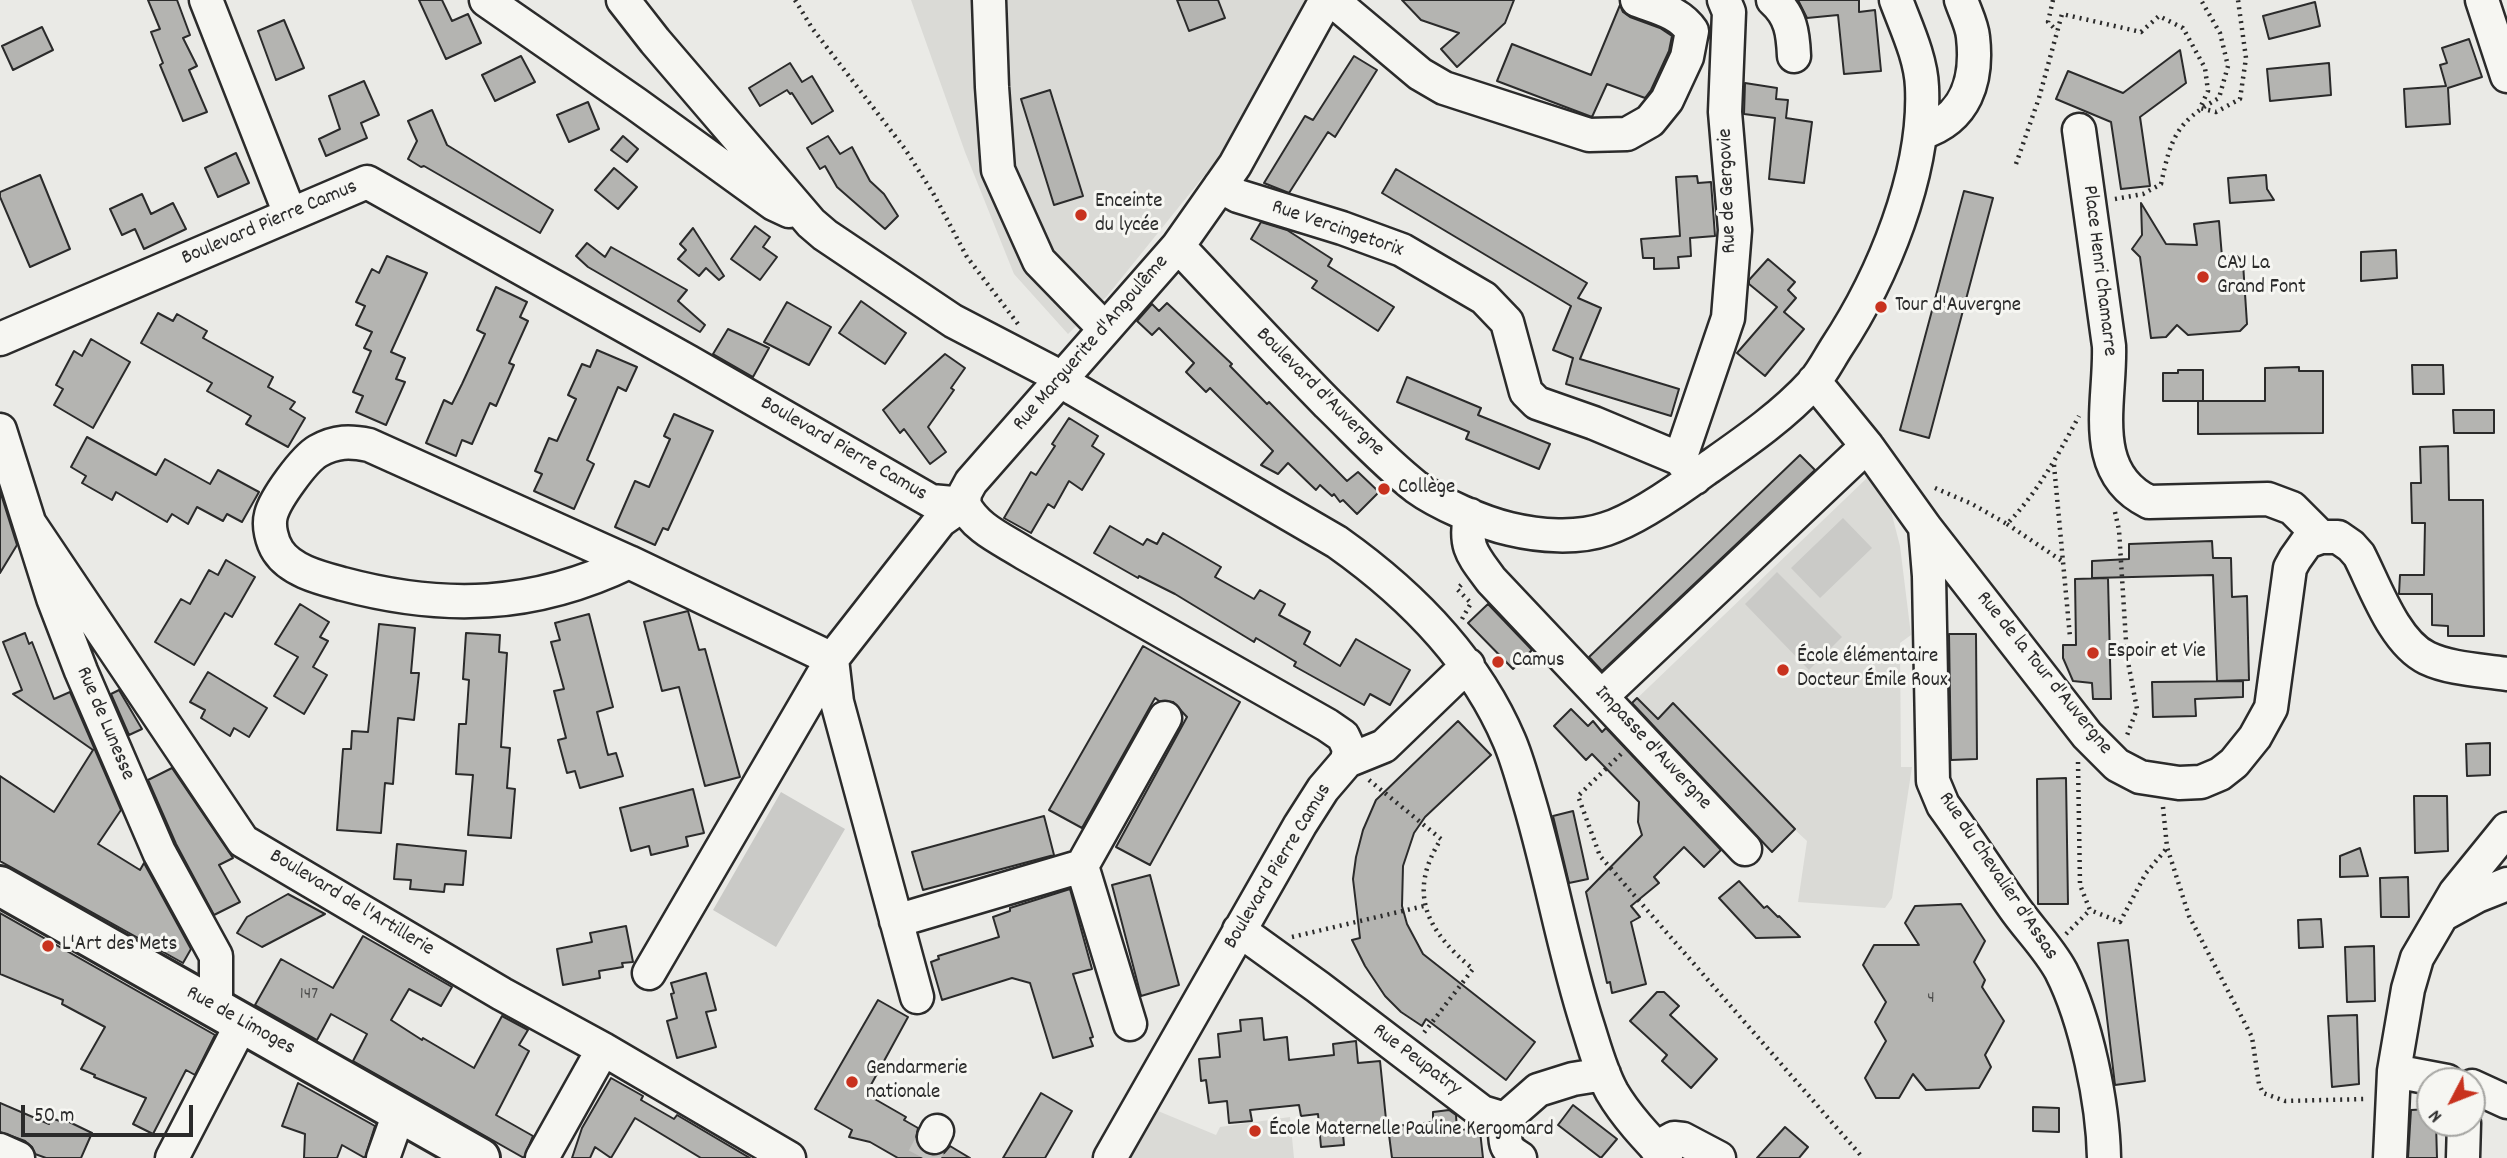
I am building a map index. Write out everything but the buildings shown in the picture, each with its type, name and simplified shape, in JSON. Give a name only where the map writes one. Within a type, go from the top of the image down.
[{"type":"main road","name":"Rue de Limoges","points":[[0,886],[480,1158]]},
{"type":"street","points":[[206,0],[290,214]]},
{"type":"street","points":[[486,0],[774,204],[811,223]]},
{"type":"street","points":[[623,0],[654,41],[811,223],[825,235],[953,321],[1049,371],[1061,381],[1337,542],[1377,570],[1449,641],[1491,702],[1510,742],[1536,825],[1579,999],[1613,1093],[1661,1153],[1674,1138],[1683,1139],[1719,1158]]},
{"type":"street","points":[[989,0],[998,170],[1039,261],[1105,329]]},
{"type":"street","name":"Rue Marguerite d'Angoulême","points":[[964,504],[965,493],[971,481],[1178,246],[1235,165],[1326,0]]},
{"type":"street","points":[[1332,0],[1420,74],[1444,88],[1589,135],[1627,134],[1650,121],[1667,100],[1687,57],[1692,31],[1686,22],[1676,14],[1637,0]]},
{"type":"street","points":[[1773,0],[1782,8],[1792,28],[1794,56]]},
{"type":"street","name":"Boulevard d'Auvergne","points":[[1178,246],[1274,349],[1374,449],[1418,488],[1470,515],[1511,530],[1566,536],[1606,529],[1645,509],[1688,468],[1758,432],[1814,382],[1862,307],[1888,247],[1912,177],[1921,133],[1922,84],[1913,47],[1896,0]]},
{"type":"street","points":[[1921,133],[1936,128],[1952,116],[1967,99],[1973,67],[1973,35],[1961,0]]},
{"type":"street","points":[[2482,0],[2507,76]]},
{"type":"street","name":"Rue de Gergovie","points":[[1688,468],[1728,318],[1735,230],[1726,112],[1731,4]]},
{"type":"street","name":"Place Henri Chamarre","points":[[2079,130],[2109,346],[2105,433],[2117,476],[2132,494],[2149,502],[2268,499],[2292,508],[2320,537]]},
{"type":"street","name":"Boulevard Pierre Camus","points":[[0,339],[367,182],[931,501],[964,504]]},
{"type":"street","name":"Rue Vercingetorix","points":[[1220,186],[1237,196],[1342,228],[1402,250],[1484,298],[1507,322],[1526,392],[1537,403],[1594,423],[1688,468]]},
{"type":"street","name":"Rue de la Tour d'Auvergne","points":[[1814,382],[1867,446],[1924,527],[2087,735],[2117,765],[2140,777],[2160,781],[2201,782],[2234,764],[2255,737],[2271,708],[2290,568],[2307,542],[2320,537]]},
{"type":"street","name":"Rue de Lunesse","points":[[0,430],[53,598],[81,671],[153,840],[216,956],[229,1016]]},
{"type":"street","points":[[629,562],[596,578],[566,587],[500,600],[461,603],[414,598],[370,591],[326,579],[287,562],[277,549],[271,534],[271,515],[303,464],[316,452],[349,441],[369,445],[629,562],[832,659]]},
{"type":"street","points":[[1602,696],[1867,446]]},
{"type":"street","points":[[649,973],[832,659],[940,521],[964,504],[979,525],[1024,553],[1327,725],[1343,736],[1349,748],[1347,761]]},
{"type":"street","name":"Impasse d'Auvergne","points":[[1470,515],[1467,530],[1469,550],[1491,580],[1745,849]]},
{"type":"street","name":"Boulevard de l'Artillerie","points":[[30,524],[243,841],[502,994],[603,1048],[789,1158]]},
{"type":"street","name":"Rue du Chevalier d'Assas","points":[[1924,527],[1929,576],[1933,781],[1943,804],[2060,970],[2074,1002],[2087,1050],[2104,1147]]},
{"type":"street","points":[[2320,537],[2339,537],[2351,545],[2359,555],[2399,632],[2427,657],[2449,664],[2507,674]]},
{"type":"street","points":[[832,659],[837,702],[917,997]]},
{"type":"street","points":[[1347,761],[1384,746],[1468,665]]},
{"type":"street","points":[[897,921],[1082,866],[1165,718]]},
{"type":"street","name":"Boulevard Pierre Camus","points":[[1111,1158],[1306,816],[1323,789],[1347,761]]},
{"type":"street","points":[[2390,1158],[2393,1085],[2408,989],[2417,958],[2455,893],[2507,829]]},
{"type":"street","points":[[1082,866],[1130,1024]]},
{"type":"street","points":[[2439,917],[2477,896],[2507,884]]},
{"type":"street","name":"Rue Peupatry","points":[[1239,930],[1482,1112],[1505,1119]]},
{"type":"street","points":[[172,1158],[229,1016]]},
{"type":"street","points":[[542,1158],[603,1048]]},
{"type":"street","points":[[1520,1158],[1508,1151],[1505,1119],[1538,1090],[1573,1079],[1604,1074]]},
{"type":"street","points":[[2393,1085],[2416,1083]]},
{"type":"street","points":[[2486,1092],[2507,1102]]},
{"type":"street","points":[[383,1158],[399,1113]]},
{"type":"street","points":[[2463,1158],[2464,1137]]},
{"type":"street","points":[[0,1150],[18,1158]]},
{"type":"path","points":[[795,0],[812,28],[905,149],[933,193],[967,257],[1022,329]]},
{"type":"path","points":[[2053,0],[2048,22],[2057,31]]},
{"type":"path","points":[[2090,203],[2143,194],[2161,184],[2168,150],[2179,128],[2200,108],[2219,98],[2228,66],[2220,33],[2202,0]]},
{"type":"path","points":[[2200,108],[2216,111],[2239,99],[2246,58],[2238,0]]},
{"type":"path","points":[[2016,164],[2039,98],[2062,15],[2141,32],[2159,16],[2183,28],[2205,68],[2207,91],[2200,108]]},
{"type":"path","points":[[2007,524],[2028,503],[2054,465],[2079,415]]},
{"type":"path","points":[[2054,465],[2070,637]]},
{"type":"path","points":[[1935,488],[1972,504],[2063,561]]},
{"type":"path","points":[[2113,506],[2119,530],[2127,657],[2137,709],[2117,765]]},
{"type":"path","points":[[2087,735],[2078,748],[2080,885],[2090,910],[2120,922],[2146,873],[2167,847]]},
{"type":"path","points":[[1639,736],[1578,796],[1600,856],[1863,1158]]},
{"type":"path","points":[[1347,761],[1441,839],[1426,873],[1424,906],[1438,935],[1452,952],[1473,969],[1407,1054]]},
{"type":"path","points":[[2160,781],[2167,847],[2189,916],[2252,1037],[2259,1084],[2263,1093],[2285,1101],[2393,1085]]},
{"type":"path","points":[[1275,956],[1288,938],[1424,906]]},
{"type":"shaded area","name":"Enceinte du lycée","points":[[911,0],[1306,0],[1220,156],[1107,296],[1068,334],[1014,274],[965,152]]},
{"type":"shaded area","name":"École élémentaire Docteur Émile Roux","points":[[1868,477],[1887,500],[1891,511],[1900,546],[1911,635],[1900,643],[1901,767],[1912,767],[1892,898],[1885,908],[1798,902],[1807,841],[1794,829],[1772,852],[1661,736],[1627,708]]},
{"type":"shaded area","points":[[1843,518],[1872,548],[1820,598],[1791,568]]},
{"type":"shaded area","points":[[1777,572],[1842,637],[1809,670],[1745,604]]},
{"type":"shaded area","points":[[781,792],[845,829],[776,947],[713,910]]},
{"type":"shaded area","name":"École Maternelle Pauline Kergomard","points":[[1158,1111],[1216,1135],[1220,1127],[1290,1117],[1294,1158],[1131,1158]]},
{"type":"tunnel","points":[[923,1158],[934,1137]]},
{"type":"place","name":"Enceinte du lycée","points":[[1081,215]]},
{"type":"place","name":"CAJ La Grand Font","points":[[2203,277]]},
{"type":"place","name":"Tour d'Auvergne","points":[[1881,307]]},
{"type":"place","name":"Collège","points":[[1384,489]]},
{"type":"place","name":"Espoir et Vie","points":[[2093,653]]},
{"type":"place","name":"Camus","points":[[1498,662]]},
{"type":"place","name":"École élémentaire Docteur Émile Roux","points":[[1783,670]]},
{"type":"place","name":"L'Art des Mets","points":[[48,946]]},
{"type":"place","name":"Gendarmerie nationale","points":[[852,1082]]},
{"type":"place","name":"École Maternelle Pauline Kergomard","points":[[1255,1131]]}]
